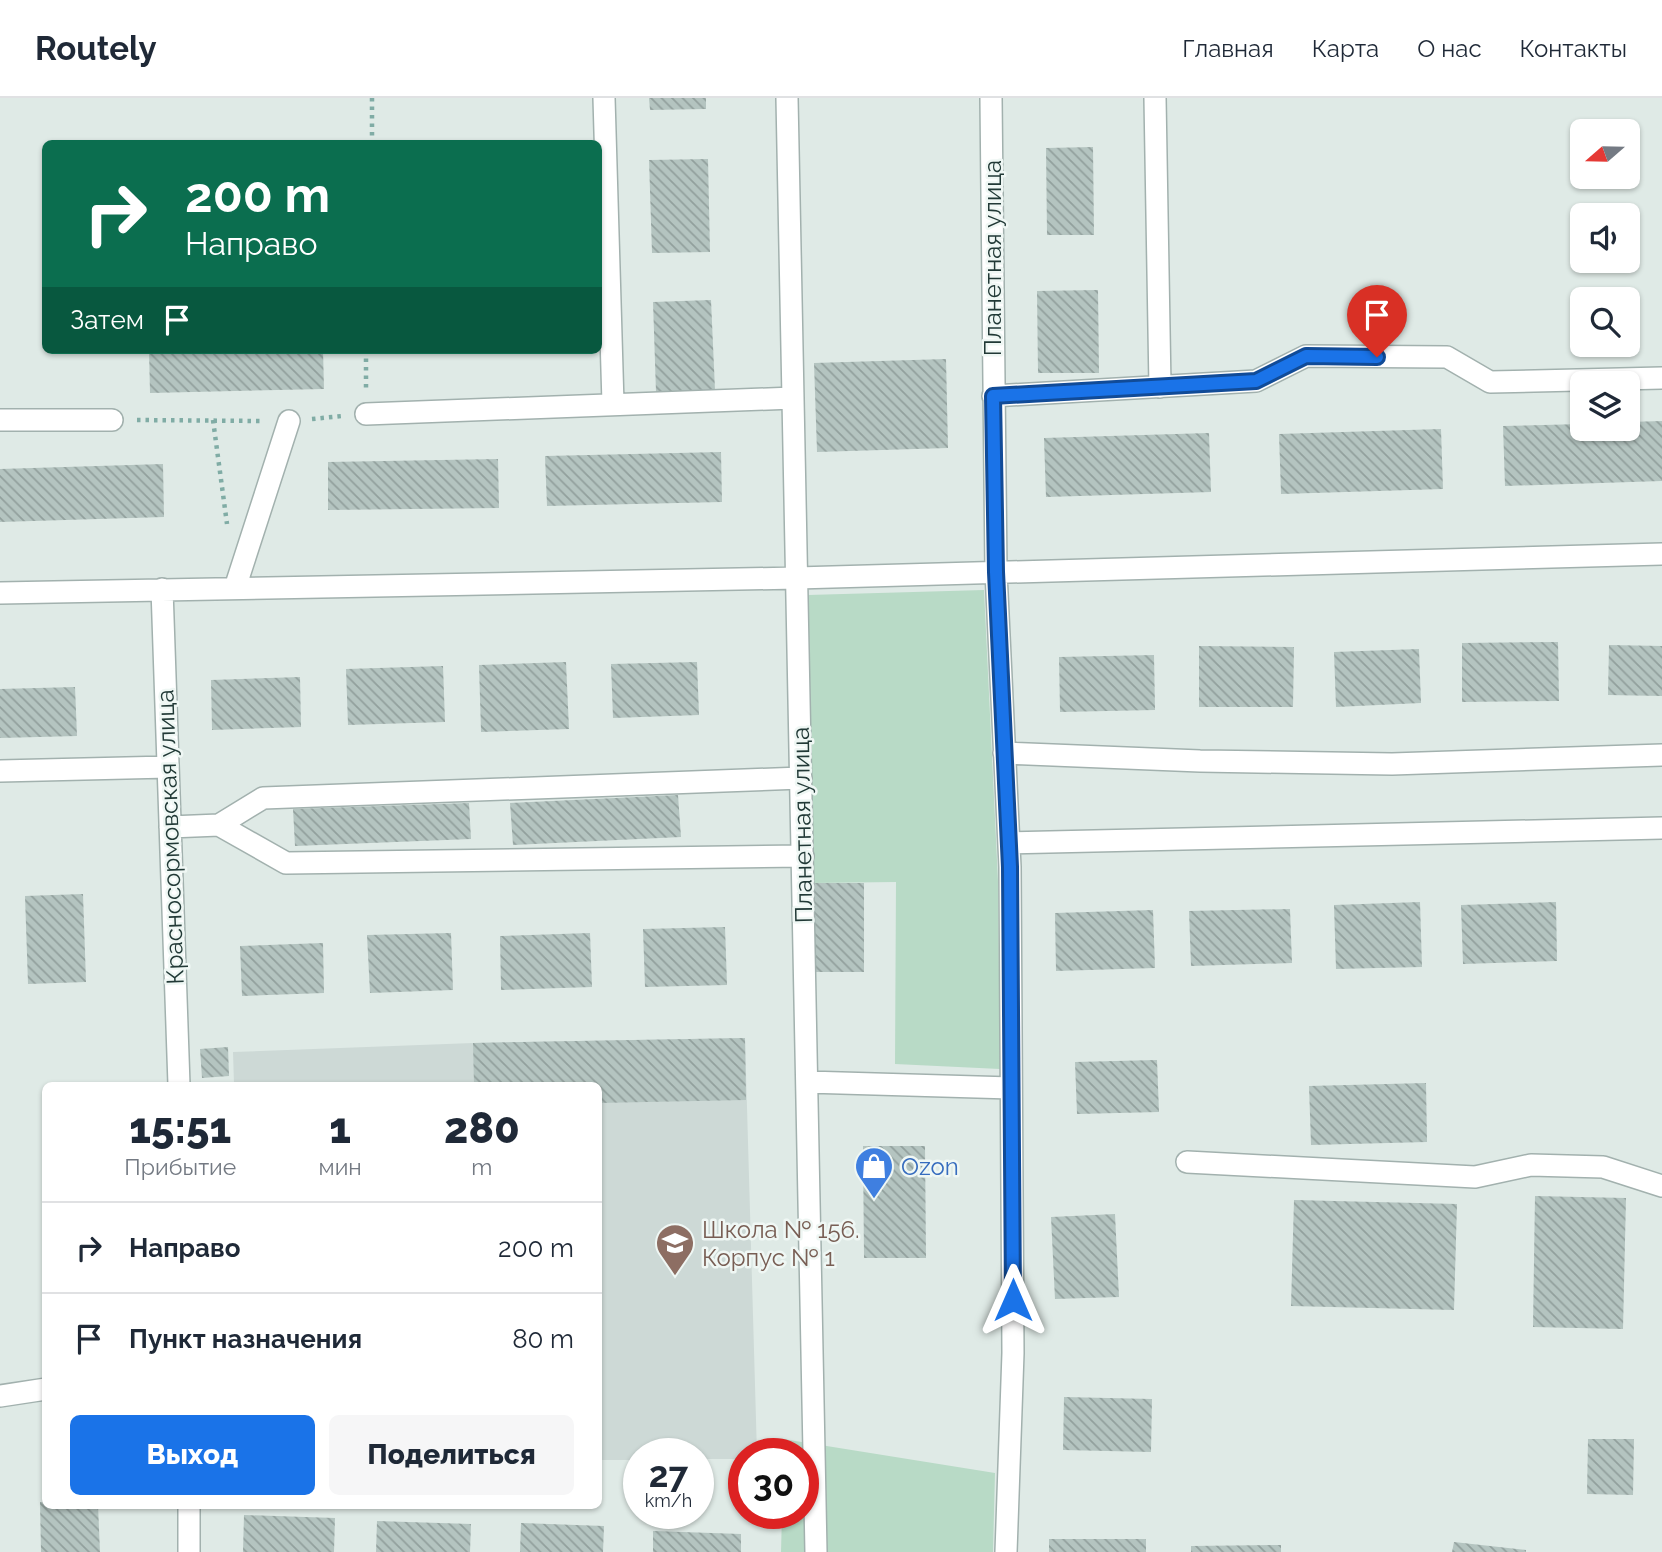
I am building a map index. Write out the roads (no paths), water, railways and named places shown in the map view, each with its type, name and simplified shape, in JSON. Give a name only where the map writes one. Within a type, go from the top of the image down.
[{"type":"street","points":[[604,98],[612,404]]},
{"type":"street","name":"Планетная улица","points":[[787,98],[816,1552]]},
{"type":"street","name":"Планетная улица","points":[[991,98],[996,572],[1009,843],[1013,1353],[1006,1552]]},
{"type":"street","points":[[1155,98],[1160,387]]},
{"type":"street","points":[[993,396],[1256,381],[1306,356],[1447,357],[1490,382],[1662,378]]},
{"type":"street","points":[[366,414],[793,398]]},
{"type":"street","points":[[0,420],[112,420]]},
{"type":"street","points":[[235,588],[289,421]]},
{"type":"street","points":[[0,593],[797,578],[1662,554]]},
{"type":"street","name":"Красносормовская улица","points":[[162,589],[179,1082]]},
{"type":"street","points":[[1004,754],[1392,764],[1662,755]]},
{"type":"street","points":[[0,771],[168,767]]},
{"type":"street","points":[[170,827],[219,825],[263,798],[801,778]]},
{"type":"street","points":[[219,825],[286,863],[803,856]]},
{"type":"street","points":[[1009,843],[1662,828]]},
{"type":"street","points":[[807,1082],[1011,1088]]},
{"type":"street","points":[[1187,1162],[1475,1177],[1531,1165],[1602,1167],[1662,1185]]},
{"type":"street","points":[[0,1396],[42,1390]]},
{"type":"street","points":[[189,1509],[189,1552]]},
{"type":"place","name":"Ozon","points":[[874,1200]]},
{"type":"place","name":"Школа № 156. Корпус № 1","points":[[675,1277]]}]
